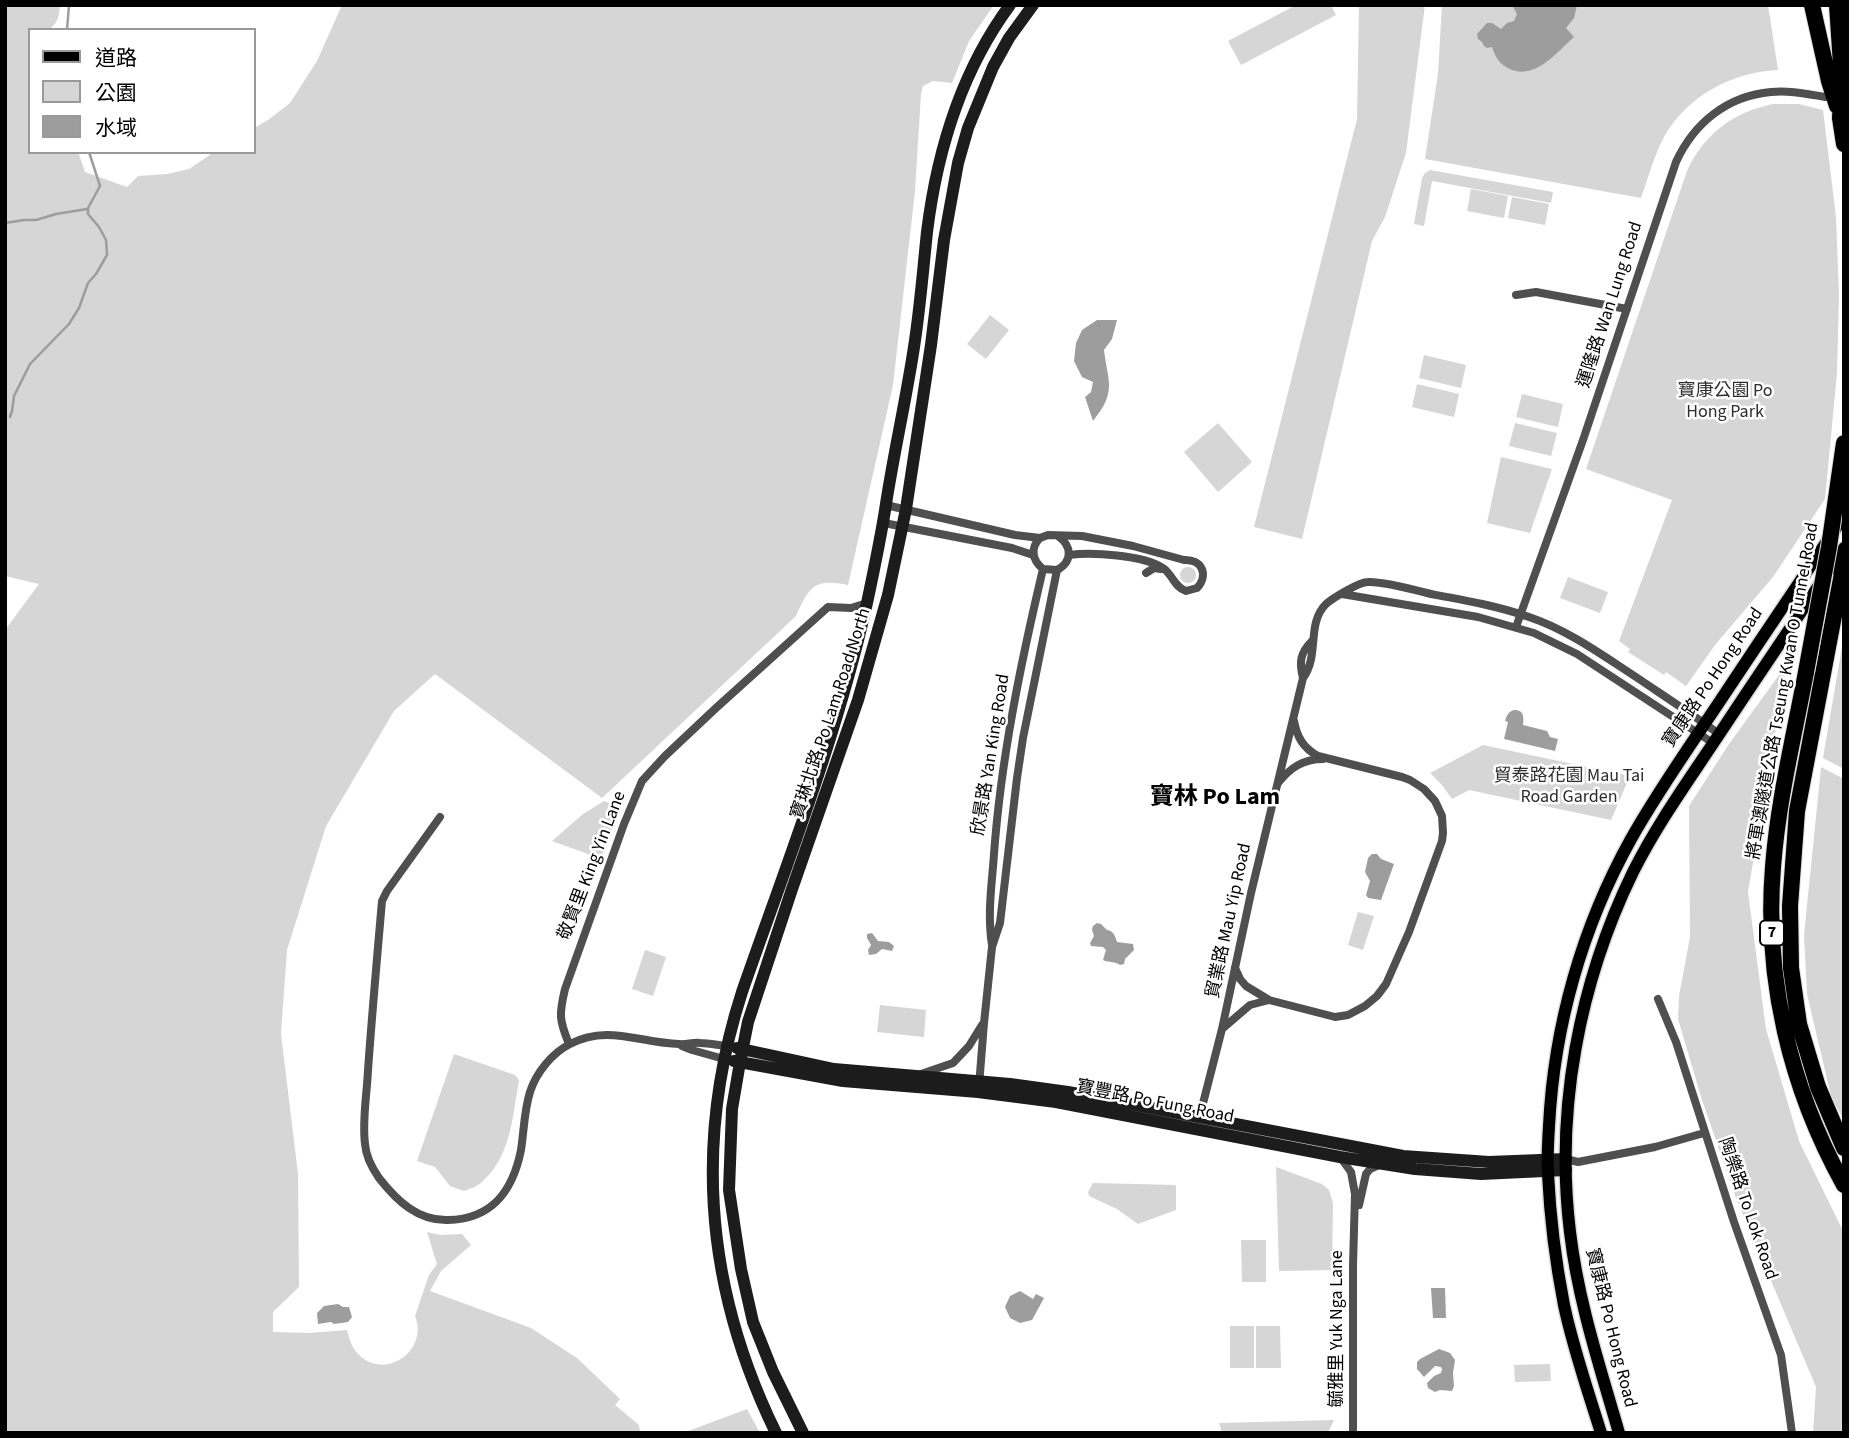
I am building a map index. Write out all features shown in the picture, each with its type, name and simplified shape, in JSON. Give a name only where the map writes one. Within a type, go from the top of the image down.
[{"type":"highway","points":[[1812,5],[1844,144]]},
{"type":"highway","points":[[1837,5],[1842,80],[1840,118]]},
{"type":"highway","name":"將軍澳隧道公路 Tseung Kwan O Tunnel Road","points":[[1844,443],[1829,547],[1782,802],[1774,856],[1772,899],[1774,963],[1781,1017],[1793,1064],[1818,1135],[1844,1185]]},
{"type":"highway","name":"將軍澳隧道公路 Tseung Kwan O Tunnel Road","points":[[1844,563],[1797,811],[1791,878],[1790,937],[1795,996],[1805,1048],[1844,1148]]},
{"type":"main road","name":"寶琳北路 Po Lam Road North","points":[[776,1433],[743,1356],[726,1300],[718,1254],[712,1177],[725,1052],[742,992],[828,744],[867,603],[884,523],[914,347],[928,229],[940,159],[976,60],[992,30],[1010,5]]},
{"type":"main road","name":"寶琳北路 Po Lam Road North","points":[[803,1433],[773,1373],[753,1322],[741,1269],[729,1190],[732,1109],[748,1022],[858,700],[888,595],[906,509],[944,240],[958,163],[968,128],[993,67],[1009,38],[1033,5]]},
{"type":"main road","name":"寶康路 Po Hong Road","points":[[1601,1433],[1564,1305],[1547,1166],[1556,1058],[1567,1004],[1584,944],[1605,891],[1632,839],[1665,784],[1844,516]]},
{"type":"main road","name":"寶康路 Po Hong Road","points":[[1619,1433],[1575,1271],[1568,1213],[1568,1110],[1573,1060],[1582,1013],[1598,955],[1642,856],[1667,813],[1844,548]]},
{"type":"main road","name":"寶豐路 Po Fung Road","points":[[725,1052],[843,1081],[979,1086]]},
{"type":"main road","name":"寶豐路 Po Fung Road","points":[[741,1056],[834,1069],[920,1075],[1056,1102],[1404,1156],[1547,1166]]},
{"type":"main road","name":"寶豐路 Po Fung Road","points":[[1198,1123],[1340,1157],[1415,1169],[1481,1174],[1570,1164]]},
{"type":"street","name":"運隆路 Wan Lung Road","points":[[1516,627],[1580,449],[1676,162],[1687,141],[1711,115],[1734,102],[1758,94],[1784,92],[1825,97]]},
{"type":"street","points":[[1516,295],[1536,292],[1627,309]]},
{"type":"street","points":[[886,505],[1015,535],[1040,538],[1048,535],[1082,536],[1191,560],[1199,564],[1203,578],[1197,588],[1186,590],[1176,585],[1167,571],[1152,563],[1102,553],[1069,555]]},
{"type":"street","points":[[884,523],[1012,548],[1033,555]]},
{"type":"street","points":[[1040,538],[1034,546],[1033,555],[1038,565],[1043,569],[1057,570],[1069,555],[1068,546],[1058,536]]},
{"type":"street","points":[[1146,573],[1154,568],[1167,571]]},
{"type":"street","name":"欣景路 Yan King Road","points":[[992,947],[989,922],[1002,776],[1043,569]]},
{"type":"street","name":"欣景路 Yan King Road","points":[[979,1086],[992,947],[1000,923],[1023,738],[1057,570]]},
{"type":"street","points":[[1342,594],[1366,582],[1482,604],[1555,627],[1584,643],[1716,739]]},
{"type":"street","points":[[1342,594],[1478,617],[1540,635],[1702,729]]},
{"type":"street","name":"貿業路 Mau Yip Road","points":[[1198,1123],[1303,678],[1300,666],[1304,649],[1312,642],[1321,611],[1326,604],[1342,594]]},
{"type":"street","name":"敬賢里 King Yin Lane","points":[[569,1044],[561,1023],[560,1008],[565,987],[642,781],[716,708],[828,607],[850,608],[867,603]]},
{"type":"street","points":[[1235,968],[1246,986],[1269,1000],[1335,1017],[1348,1015],[1365,1006],[1386,984],[1392,972],[1443,841],[1439,808],[1430,794],[1418,784],[1402,777],[1325,759],[1311,752],[1298,737],[1293,718]]},
{"type":"street","points":[[1276,785],[1299,764],[1325,759]]},
{"type":"street","points":[[440,817],[382,901],[372,1005],[365,1133],[367,1156],[377,1176],[406,1207],[422,1216],[441,1221],[463,1219],[488,1209],[506,1191],[514,1175],[521,1148],[534,1082],[548,1062],[569,1044],[609,1034],[679,1044],[698,1042],[725,1052]]},
{"type":"street","name":"陶樂路 To Lok Road","points":[[1658,999],[1676,1042],[1704,1133],[1781,1355],[1792,1433]]},
{"type":"street","points":[[1222,1029],[1250,1005],[1269,1000]]},
{"type":"street","name":"欣景路 Yan King Road","points":[[920,1075],[953,1063],[969,1046],[984,1023]]},
{"type":"street","points":[[679,1044],[692,1051],[725,1052]]},
{"type":"street","name":"寶豐路 Po Fung Road","points":[[1570,1164],[1655,1147],[1704,1133]]},
{"type":"street","name":"毓雅里 Yuk Nga Lane","points":[[1340,1157],[1351,1172],[1355,1194],[1353,1433]]},
{"type":"street","name":"毓雅里 Yuk Nga Lane","points":[[1355,1225],[1366,1174],[1381,1164]]},
{"type":"green space","points":[[5,5],[60,5],[58,19],[51,28],[28,28],[28,154],[79,154],[85,172],[127,187],[138,176],[189,169],[211,154],[256,154],[256,127],[290,103],[317,61],[342,5],[994,5],[969,41],[952,83],[933,81],[923,86],[915,191],[893,385],[848,585],[827,583],[814,587],[796,616],[602,798],[435,674],[394,711],[326,826],[287,950],[281,1034],[298,1174],[299,1287],[273,1312],[273,1332],[347,1330],[354,1349],[370,1362],[381,1365],[402,1358],[411,1350],[416,1340],[418,1329],[415,1316],[429,1275],[437,1264],[427,1232],[440,1235],[462,1234],[471,1245],[441,1271],[430,1291],[531,1328],[577,1358],[620,1399],[615,1405],[639,1425],[640,1433],[5,1433],[5,630],[39,584],[5,576]]},
{"type":"green space","points":[[1296,5],[1331,5],[1336,15],[1241,65],[1228,41]]},
{"type":"green space","points":[[1359,5],[1425,5],[1406,153],[1385,217],[1372,241],[1302,539],[1254,527],[1357,119]]},
{"type":"green space","points":[[1442,5],[1768,5],[1778,70],[1728,81],[1698,98],[1685,110],[1664,137],[1641,198],[1425,159],[1438,74]]},
{"type":"green space","name":"寶康公園 Po Hong Park","points":[[1773,104],[1799,104],[1823,110],[1836,217],[1839,295],[1837,373],[1825,499],[1773,577],[1715,645],[1686,686],[1628,652],[1630,649],[1619,641],[1672,500],[1586,469],[1687,171],[1702,146],[1721,127],[1745,113]]},
{"type":"green space","points":[[1430,170],[1553,192],[1551,203],[1432,181],[1424,226],[1414,224],[1422,178]]},
{"type":"green space","points":[[1471,189],[1508,196],[1504,218],[1467,211]]},
{"type":"green space","points":[[1512,197],[1549,204],[1545,225],[1508,218]]},
{"type":"green space","points":[[990,315],[1009,330],[986,359],[967,344]]},
{"type":"green space","points":[[1424,355],[1466,365],[1461,388],[1419,378]]},
{"type":"green space","points":[[1417,384],[1459,394],[1454,417],[1412,407]]},
{"type":"green space","points":[[1522,394],[1563,404],[1558,427],[1516,417]]},
{"type":"green space","points":[[1218,423],[1252,462],[1218,492],[1184,452]]},
{"type":"green space","points":[[1515,423],[1557,433],[1551,456],[1509,446]]},
{"type":"green space","points":[[1501,457],[1552,469],[1530,533],[1487,523]]},
{"type":"green space","points":[[1188,567],[1194,569],[1194,581],[1188,583],[1182,581],[1180,575],[1182,569]]},
{"type":"green space","points":[[1568,577],[1608,592],[1600,613],[1560,598]]},
{"type":"green space","points":[[1844,635],[1844,769],[1823,758]]},
{"type":"green space","points":[[1787,664],[1748,892],[1766,1029],[1799,1141],[1844,1233],[1844,1433],[1813,1433],[1816,1387],[1736,1198],[1702,1100],[1678,1019],[1679,996],[1690,937],[1689,806],[1729,744]]},
{"type":"green space","name":"貿泰路花園 Mau Tai Road Garden","points":[[1483,745],[1630,776],[1611,820],[1469,790],[1452,799],[1430,773]]},
{"type":"green space","points":[[1821,767],[1844,779],[1844,1121],[1831,1096],[1807,994],[1804,935]]},
{"type":"green space","points":[[604,801],[619,807],[605,850],[599,858],[552,841],[583,814]]},
{"type":"green space","points":[[1358,912],[1374,916],[1363,950],[1348,945]]},
{"type":"green space","points":[[645,950],[666,957],[653,996],[632,989]]},
{"type":"green space","points":[[880,1005],[926,1010],[924,1037],[877,1032]]},
{"type":"green space","points":[[454,1054],[515,1075],[519,1080],[509,1134],[500,1159],[481,1183],[464,1191],[450,1186],[435,1167],[417,1161]]},
{"type":"green space","points":[[1276,1167],[1322,1184],[1329,1190],[1333,1203],[1332,1270],[1279,1271]]},
{"type":"green space","points":[[1093,1183],[1176,1185],[1176,1210],[1138,1224],[1117,1209],[1089,1196],[1088,1192]]},
{"type":"green space","points":[[1241,1240],[1266,1240],[1266,1282],[1242,1282]]},
{"type":"green space","points":[[1230,1326],[1254,1326],[1254,1368],[1230,1368]]},
{"type":"green space","points":[[1256,1326],[1280,1326],[1281,1368],[1256,1368]]},
{"type":"green space","points":[[1550,1364],[1551,1381],[1515,1382],[1514,1365]]},
{"type":"green space","points":[[747,1409],[760,1433],[683,1433]]},
{"type":"green space","points":[[1334,1420],[1328,1433],[1222,1433],[1219,1423]]},
{"type":"water","points":[[1512,5],[1577,5],[1574,18],[1566,28],[1574,37],[1553,57],[1536,68],[1518,71],[1508,68],[1498,59],[1492,47],[1484,46],[1477,34],[1487,23],[1501,29],[1514,21],[1517,14]]},
{"type":"water","points":[[1097,320],[1117,320],[1112,339],[1104,350],[1109,379],[1108,394],[1101,411],[1093,421],[1085,397],[1091,392],[1093,382],[1082,377],[1074,361],[1076,343],[1082,330]]},
{"type":"water","points":[[1514,710],[1523,714],[1523,725],[1547,731],[1550,737],[1558,739],[1555,751],[1504,739],[1508,722],[1505,721]]},
{"type":"water","points":[[1372,854],[1394,864],[1381,900],[1368,898],[1366,895],[1370,881],[1365,872],[1368,858]]},
{"type":"water","points":[[1097,923],[1113,933],[1117,942],[1133,944],[1134,950],[1124,964],[1103,960],[1106,950],[1103,947],[1091,946],[1093,926]]},
{"type":"water","points":[[872,933],[878,941],[889,942],[894,946],[892,951],[882,949],[869,955],[871,945],[867,934]]},
{"type":"water","points":[[1431,1288],[1445,1288],[1446,1318],[1433,1318]]},
{"type":"water","points":[[1020,1291],[1033,1299],[1036,1294],[1044,1298],[1032,1320],[1020,1323],[1010,1318],[1005,1307],[1010,1296]]},
{"type":"water","points":[[338,1304],[349,1307],[352,1317],[348,1322],[318,1324],[317,1313],[324,1306]]},
{"type":"water","points":[[1439,1349],[1450,1353],[1455,1360],[1452,1391],[1435,1392],[1428,1388],[1427,1383],[1441,1373],[1441,1367],[1435,1366],[1424,1377],[1417,1369],[1420,1359]]},
{"type":"waterway","points":[[67,28],[69,5]]},
{"type":"waterway","points":[[90,154],[100,186],[88,208],[88,214],[106,240],[107,254]]},
{"type":"waterway","points":[[5,223],[36,220],[87,209]]},
{"type":"waterway","points":[[10,417],[14,396],[30,364],[69,324],[79,308],[88,283],[107,255]]},
{"type":"district","name":"寶林 Po Lam","points":[[1215,799]]}]
